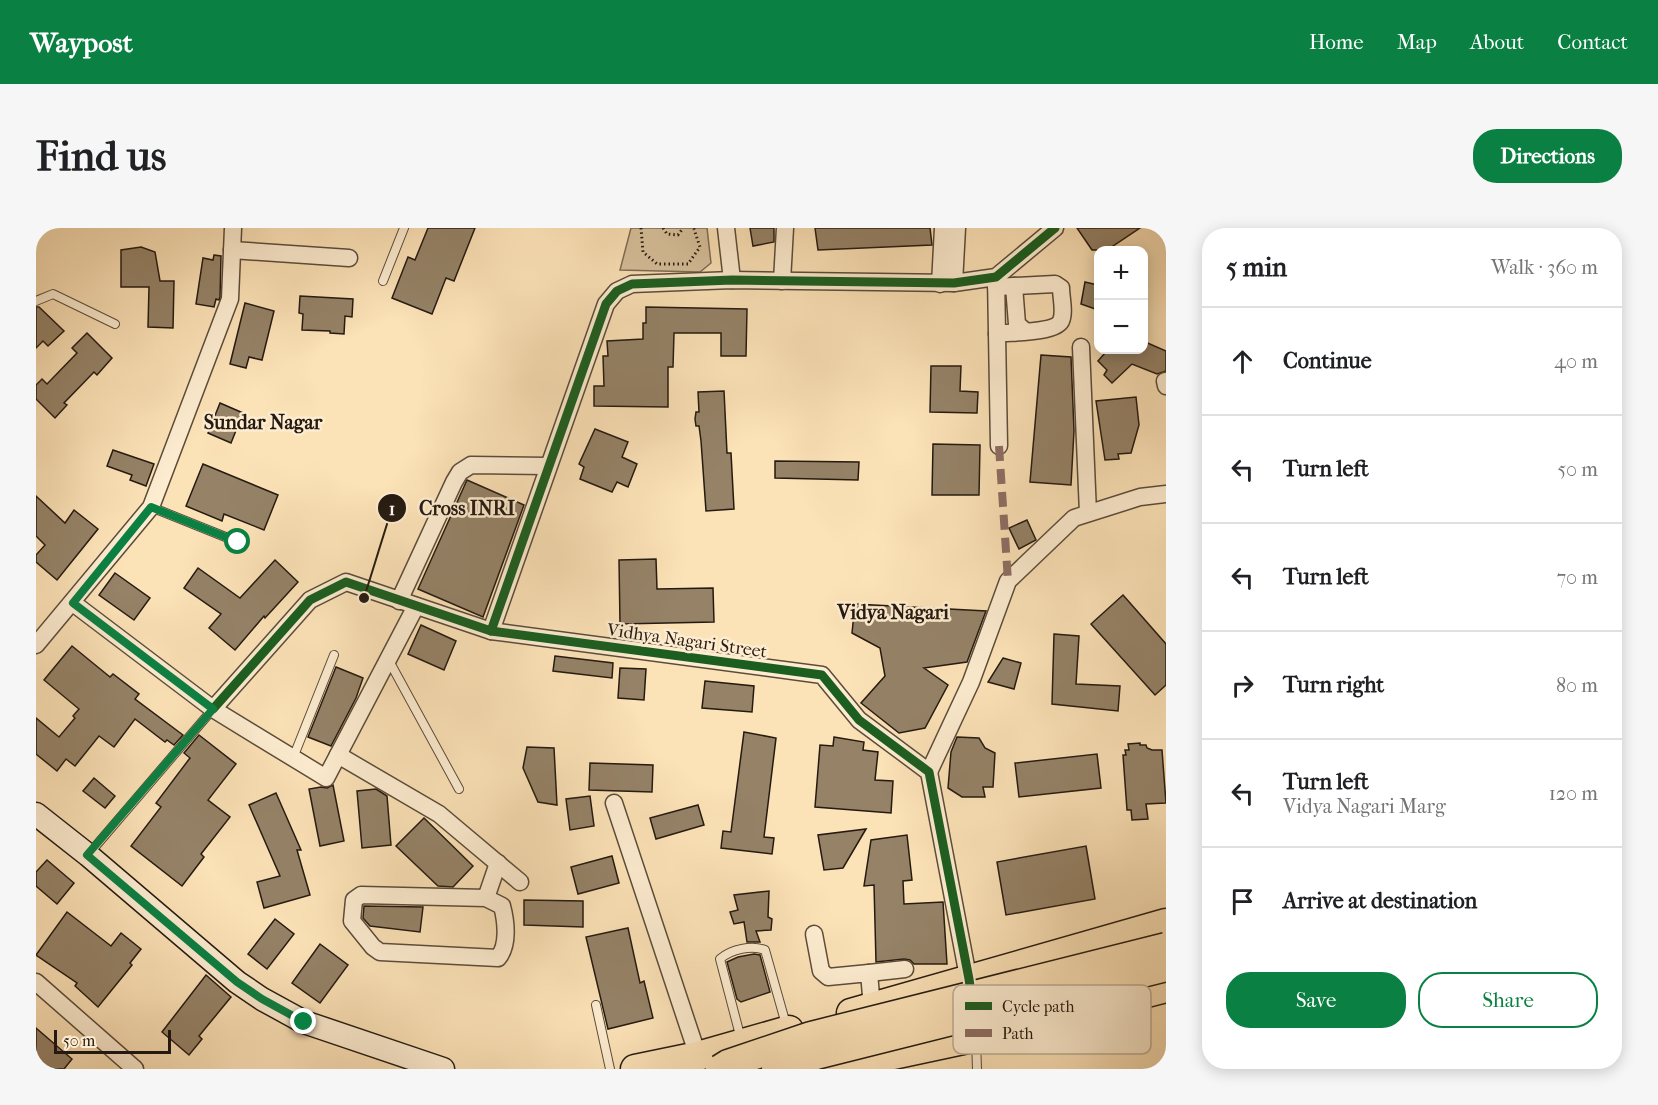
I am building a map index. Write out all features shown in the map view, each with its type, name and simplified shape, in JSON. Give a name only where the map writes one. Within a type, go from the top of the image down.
[{"type":"highway","points":[[709,1063],[742,1044],[1166,923]]},
{"type":"highway","points":[[1014,985],[1166,947]]},
{"type":"highway","points":[[1098,985],[1166,968]]},
{"type":"highway","points":[[1151,992],[1166,988]]},
{"type":"highway","points":[[635,1069],[709,1063],[728,1064],[811,1036],[953,1000]]},
{"type":"highway","points":[[776,1069],[816,1055],[953,1021]]},
{"type":"highway","points":[[828,1069],[953,1042]]},
{"type":"main road","points":[[36,814],[237,982],[262,999],[304,1022],[443,1069]]},
{"type":"street","points":[[36,645],[151,507],[230,299],[233,228]]},
{"type":"street","points":[[726,228],[732,280]]},
{"type":"street","points":[[782,281],[785,228]]},
{"type":"street","points":[[943,228],[947,284]]},
{"type":"street","points":[[947,284],[957,228]]},
{"type":"street","points":[[999,446],[996,282],[1055,228]]},
{"type":"street","points":[[232,250],[349,258]]},
{"type":"street","points":[[491,631],[606,304],[617,291],[632,284],[732,280],[947,284],[996,282],[1014,286],[1055,284],[1060,288],[1063,313],[1060,322],[1053,328],[997,334]]},
{"type":"street","points":[[1014,286],[1017,324],[1025,331]]},
{"type":"street","points":[[1081,347],[1088,513]]},
{"type":"street","points":[[399,601],[460,472],[471,465],[548,466]]},
{"type":"street","points":[[970,985],[929,772],[971,682],[1008,581],[1074,518],[1140,497],[1166,494]]},
{"type":"street","name":"Vidhya Nagari Street","points":[[213,709],[310,600],[346,582],[491,631],[822,675],[859,720],[929,772]]},
{"type":"street","points":[[73,603],[213,709],[326,778],[416,606]]},
{"type":"street","points":[[338,755],[438,814],[519,882]]},
{"type":"street","points":[[614,803],[709,1063]]},
{"type":"street","points":[[486,898],[498,863]]},
{"type":"street","points":[[361,895],[486,898],[502,906],[505,917],[504,951],[498,958],[380,952],[373,947],[352,921],[354,900],[361,895]]},
{"type":"street","points":[[814,934],[821,970],[828,977],[905,969]]},
{"type":"street","points":[[869,973],[872,1006]]},
{"type":"street","points":[[36,982],[135,1069]]},
{"type":"lane","points":[[383,280],[404,228]]},
{"type":"lane","points":[[36,302],[53,294],[115,324]]},
{"type":"lane","points":[[151,507],[238,542]]},
{"type":"lane","points":[[293,758],[334,655]]},
{"type":"lane","points":[[388,659],[459,789]]},
{"type":"lane","points":[[87,855],[213,709]]},
{"type":"lane","points":[[742,1044],[720,959],[725,954],[747,948],[765,950],[788,1031]]},
{"type":"lane","points":[[596,1005],[610,1069]]},
{"type":"path","points":[[641,228],[643,252],[657,264],[688,264],[700,247],[694,229],[691,228]]},
{"type":"path","points":[[663,228],[667,234],[678,235],[683,228]]},
{"type":"shaded area","points":[[631,228],[707,228],[711,263],[700,272],[620,270]]},
{"type":"building","points":[[428,228],[475,228],[454,281],[446,278],[432,314],[392,298],[408,257],[415,260]]},
{"type":"building","points":[[750,228],[774,228],[774,242],[753,246]]},
{"type":"building","points":[[815,228],[930,228],[932,245],[818,250]]},
{"type":"building","points":[[1077,228],[1140,228],[1113,246],[1094,246],[1092,250]]},
{"type":"building","points":[[141,247],[155,252],[160,281],[174,281],[173,328],[148,327],[149,287],[121,287],[121,250]]},
{"type":"building","points":[[214,255],[221,256],[219,300],[216,299],[214,307],[196,304],[203,258],[213,260]]},
{"type":"building","points":[[1085,282],[1094,284],[1094,309],[1081,304]]},
{"type":"building","points":[[300,296],[353,299],[352,317],[345,316],[344,334],[302,330],[303,314],[299,313]]},
{"type":"building","points":[[245,303],[274,311],[262,360],[249,357],[246,368],[230,364]]},
{"type":"building","points":[[36,307],[39,307],[64,331],[48,346],[43,341],[36,348]]},
{"type":"building","points":[[646,307],[747,309],[746,356],[721,356],[721,333],[674,333],[673,367],[668,367],[668,407],[594,406],[594,386],[604,386],[603,356],[608,356],[607,341],[643,339]]},
{"type":"building","points":[[87,333],[112,358],[97,375],[94,372],[64,403],[67,405],[55,418],[36,399],[36,385],[42,379],[47,384],[77,353],[72,348]]},
{"type":"building","points":[[1148,343],[1166,351],[1166,371],[1157,374],[1132,364],[1112,383],[1104,375],[1107,370],[1098,361],[1104,354],[1148,354]]},
{"type":"building","points":[[1041,355],[1071,357],[1074,431],[1071,485],[1030,482]]},
{"type":"building","points":[[931,366],[961,366],[960,391],[978,392],[977,413],[930,412]]},
{"type":"building","points":[[724,391],[727,453],[731,453],[734,509],[706,511],[701,441],[699,426],[696,426],[695,419],[696,412],[699,412],[698,392]]},
{"type":"building","points":[[1136,397],[1139,425],[1131,453],[1118,454],[1119,459],[1105,460],[1096,401]]},
{"type":"building","points":[[220,403],[243,413],[231,443],[208,433]]},
{"type":"building","points":[[595,429],[628,442],[622,457],[637,464],[628,487],[617,482],[612,492],[580,479],[584,467],[579,464]]},
{"type":"building","points":[[933,444],[980,445],[979,495],[932,495]]},
{"type":"building","points":[[113,450],[154,464],[146,486],[130,480],[132,475],[107,466]]},
{"type":"building","points":[[775,461],[859,462],[858,480],[775,478]]},
{"type":"building","points":[[203,464],[278,495],[264,530],[224,514],[222,521],[186,506]]},
{"type":"building","points":[[467,480],[524,505],[483,617],[418,589]]},
{"type":"building","points":[[36,496],[65,523],[74,510],[98,529],[57,580],[36,562],[36,555],[45,545],[36,536]]},
{"type":"building","points":[[1027,520],[1036,540],[1019,549],[1009,528]]},
{"type":"building","points":[[656,559],[657,589],[713,588],[714,622],[620,624],[619,560]]},
{"type":"building","points":[[275,560],[298,582],[265,618],[264,616],[235,650],[209,628],[221,614],[184,588],[198,568],[240,598]]},
{"type":"building","points":[[115,573],[150,598],[134,620],[99,595]]},
{"type":"building","points":[[1123,595],[1166,644],[1166,685],[1155,695],[1091,624]]},
{"type":"building","points":[[855,604],[986,611],[967,662],[924,668],[948,685],[925,728],[899,733],[861,703],[885,676],[880,648],[852,633]]},
{"type":"building","points":[[421,625],[456,641],[444,670],[408,654]]},
{"type":"building","points":[[1054,634],[1079,636],[1076,684],[1120,686],[1118,711],[1052,704]]},
{"type":"building","points":[[72,646],[110,677],[113,674],[139,694],[135,699],[183,735],[174,745],[167,740],[165,742],[135,719],[114,747],[99,736],[75,766],[66,759],[57,771],[36,754],[36,718],[59,737],[75,718],[73,716],[79,709],[44,680]]},
{"type":"building","points":[[555,656],[613,663],[612,678],[553,671]]},
{"type":"building","points":[[1003,658],[1021,663],[1014,689],[988,682]]},
{"type":"building","points":[[336,667],[363,678],[356,698],[331,746],[308,737]]},
{"type":"building","points":[[620,668],[646,669],[644,700],[618,698]]},
{"type":"building","points":[[705,681],[754,686],[752,712],[702,708]]},
{"type":"building","points":[[744,732],[776,738],[764,837],[774,838],[772,854],[721,848],[723,831],[731,832]]},
{"type":"building","points":[[199,735],[236,764],[208,800],[230,817],[201,854],[204,857],[182,886],[131,846],[161,807],[156,803],[190,758],[184,753]]},
{"type":"building","points":[[834,737],[864,742],[863,750],[878,752],[875,780],[893,781],[891,813],[815,807],[820,745],[833,746]]},
{"type":"building","points":[[957,737],[979,738],[985,748],[995,753],[993,787],[983,787],[985,797],[962,797],[948,788],[951,752]]},
{"type":"building","points":[[1140,743],[1152,750],[1162,750],[1166,803],[1146,804],[1148,819],[1132,820],[1131,810],[1127,810],[1123,755],[1126,755],[1125,750],[1129,750],[1128,744]]},
{"type":"building","points":[[527,747],[554,748],[557,805],[538,802],[523,768]]},
{"type":"building","points":[[1097,754],[1101,788],[1019,797],[1015,763]]},
{"type":"building","points":[[590,763],[653,765],[652,792],[589,790]]},
{"type":"building","points":[[94,778],[115,796],[105,808],[83,791]]},
{"type":"building","points":[[333,785],[344,841],[320,846],[309,789],[327,788]]},
{"type":"building","points":[[376,789],[387,796],[391,845],[362,848],[357,791]]},
{"type":"building","points":[[276,793],[301,850],[297,850],[310,895],[264,908],[257,882],[280,876],[249,805]]},
{"type":"building","points":[[590,796],[594,826],[570,830],[566,799]]},
{"type":"building","points":[[698,805],[704,825],[656,839],[650,818]]},
{"type":"building","points":[[424,818],[473,866],[453,887],[438,886],[396,846]]},
{"type":"building","points":[[866,829],[843,868],[824,870],[818,835]]},
{"type":"building","points":[[907,835],[912,880],[903,881],[904,904],[943,902],[947,964],[914,964],[904,959],[876,962],[874,885],[864,886],[871,840]]},
{"type":"building","points":[[1086,846],[1095,899],[1006,915],[997,862]]},
{"type":"building","points":[[612,856],[619,883],[578,894],[571,867]]},
{"type":"building","points":[[47,860],[74,883],[57,904],[36,886],[36,872]]},
{"type":"building","points":[[769,891],[768,917],[772,919],[771,930],[756,931],[760,942],[747,942],[744,922],[734,924],[730,912],[738,910],[734,895]]},
{"type":"building","points":[[524,900],[583,901],[583,927],[524,925]]},
{"type":"building","points":[[364,906],[423,907],[420,932],[370,926],[363,918]]},
{"type":"building","points":[[67,912],[111,946],[121,933],[141,949],[130,963],[132,965],[98,1007],[75,986],[77,983],[36,955]]},
{"type":"building","points":[[275,919],[294,934],[267,969],[248,954]]},
{"type":"building","points":[[628,928],[640,983],[644,981],[653,1018],[608,1029],[586,937]]},
{"type":"building","points":[[320,944],[348,965],[320,1003],[292,983]]},
{"type":"building","points":[[754,954],[760,955],[770,992],[741,1002],[737,999],[727,962]]},
{"type":"building","points":[[206,975],[231,997],[199,1036],[202,1039],[189,1055],[162,1032]]},
{"type":"building","points":[[36,1028],[72,1059],[64,1069],[47,1069],[36,1061]]},
{"type":"marked path","points":[[999,446],[1008,581]]},
{"type":"cycle path","points":[[213,709],[310,600],[346,582],[491,631],[606,304],[617,291],[632,284],[732,280],[954,283],[996,277],[1055,228]]},
{"type":"cycle path","points":[[491,631],[822,675],[859,720],[929,772],[970,985]]},
{"type":"place","name":"Cross INRI","points":[[364,598]]},
{"type":"district","name":"Sundar Nagar","points":[[263,422]]},
{"type":"district","name":"Vidya Nagari","points":[[893,612]]},
{"type":"route","points":[[238,542],[151,507],[73,603],[213,709],[87,855],[237,982],[304,1022]]}]
